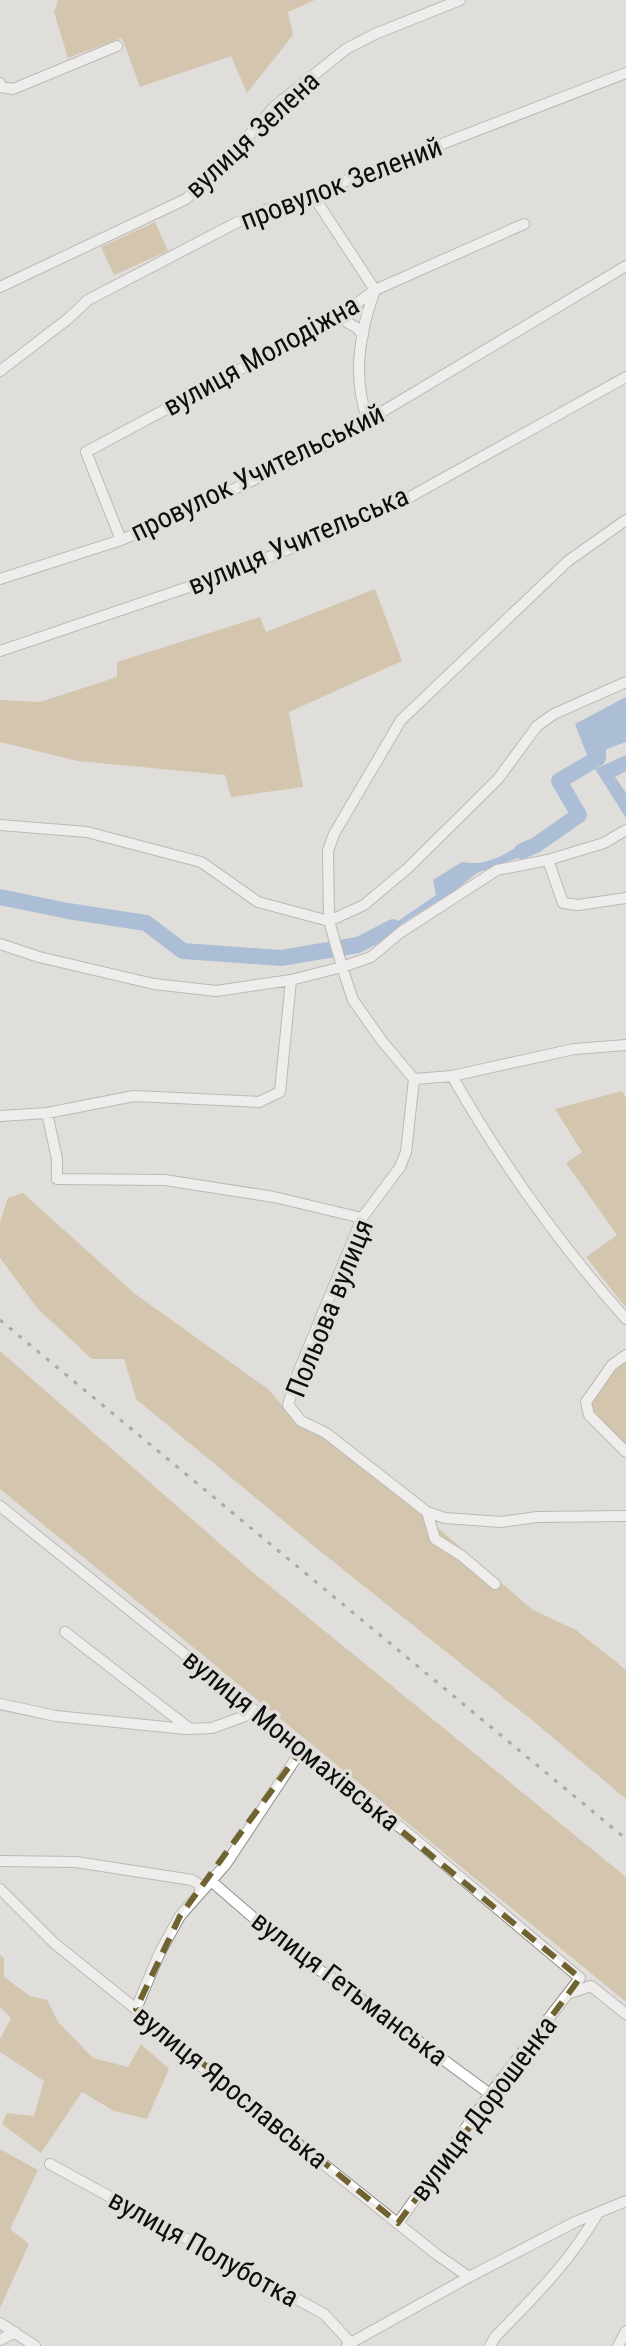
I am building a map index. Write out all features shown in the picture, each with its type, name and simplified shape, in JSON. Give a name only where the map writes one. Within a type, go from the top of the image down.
[{"type":"street","name":"вулиця Зелена","points":[[0,287],[186,199],[228,159],[274,107],[346,49],[460,0]]},
{"type":"street","points":[[0,83],[1,87],[13,89],[117,46]]},
{"type":"street","name":"провулок Зелений","points":[[0,371],[88,300],[251,215],[626,73]]},
{"type":"street","points":[[312,194],[375,290],[366,316],[358,382],[368,420]]},
{"type":"street","name":"вулиця Молодіжна","points":[[121,540],[86,452],[338,317],[375,290],[524,224]]},
{"type":"street","name":"провулок Учительський","points":[[0,579],[121,540],[330,443],[626,266]]},
{"type":"street","points":[[338,317],[363,335]]},
{"type":"street","name":"вулиця Учительська","points":[[0,649],[227,574],[390,508],[626,377]]},
{"type":"street","points":[[626,520],[568,561],[401,720],[334,834],[328,851],[329,921],[353,1000],[414,1079],[452,1076],[574,1049],[626,1045]]},
{"type":"street","points":[[0,825],[87,832],[201,862],[258,902],[329,921],[364,905],[408,868],[498,779],[537,726],[554,714],[626,682]]},
{"type":"street","points":[[0,944],[39,957],[154,984],[216,991],[291,980],[371,957],[401,932],[497,870],[548,860],[604,843],[626,830]]},
{"type":"street","points":[[548,860],[563,903],[578,905],[626,898]]},
{"type":"street","points":[[0,1116],[47,1113],[134,1096],[259,1102],[280,1092],[291,980]]},
{"type":"street","points":[[452,1076],[479,1123],[527,1193],[626,1319]]},
{"type":"street","name":"Польова вулиця","points":[[414,1079],[406,1152],[400,1167],[362,1218],[298,1373],[288,1405],[301,1421],[326,1433],[427,1512],[445,1518],[501,1522],[537,1517],[626,1516]]},
{"type":"street","points":[[47,1113],[57,1159],[57,1179],[165,1180],[274,1197],[362,1218]]},
{"type":"street","points":[[626,1355],[609,1369],[586,1402],[589,1415],[626,1452]]},
{"type":"street","name":"вулиця Мономахівська","points":[[0,1506],[416,1840],[580,1978]]},
{"type":"street","points":[[427,1512],[435,1539],[462,1556],[495,1584]]},
{"type":"street","points":[[65,1632],[190,1729]]},
{"type":"street","points":[[0,1704],[56,1716],[190,1729],[212,1728],[256,1712]]},
{"type":"street","points":[[136,2009],[160,1952],[180,1916],[226,1864],[302,1749]]},
{"type":"street","points":[[0,1861],[76,1862],[192,1880],[200,1885],[200,1893]]},
{"type":"street","name":"вулиця Гетьманська","points":[[211,1881],[299,1957],[490,2094]]},
{"type":"street","name":"вулиця Ярославська","points":[[0,1889],[54,1943],[136,2009],[183,2052],[469,2277]]},
{"type":"street","name":"вулиця Дорошенка","points":[[398,2223],[490,2094],[580,1978]]},
{"type":"street","name":"вулиця Дорошенка","points":[[568,1994],[591,1986],[626,2014]]},
{"type":"street","name":"вулиця Полуботка","points":[[50,2164],[324,2314],[348,2344]]},
{"type":"street","points":[[348,2344],[575,2222],[626,2201]]},
{"type":"street","points":[[490,2346],[495,2337],[557,2273],[598,2213]]},
{"type":"street","points":[[0,2323],[35,2346]]},
{"type":"street","points":[[618,2346],[626,2331]]},
{"type":"street","points":[[0,2340],[15,2332]]},
{"type":"highlighted area","points":[[302,1749],[580,1978],[398,2223],[136,2009],[180,1916]]},
{"type":"shaded area","points":[[58,0],[315,0],[288,12],[293,35],[247,93],[231,56],[140,87],[122,38],[68,58],[54,12]]},
{"type":"shaded area","points":[[155,222],[168,251],[114,275],[101,247]]},
{"type":"shaded area","points":[[375,589],[402,661],[289,712],[303,787],[231,797],[225,775],[78,761],[0,742],[0,700],[40,702],[117,677],[117,662],[260,617],[266,632]]},
{"type":"shaded area","points":[[622,1091],[626,1098],[626,1308],[586,1257],[617,1235],[566,1163],[582,1152],[555,1109]]},
{"type":"shaded area","points":[[23,1193],[134,1293],[268,1389],[298,1424],[334,1443],[533,1610],[576,1630],[626,1670],[626,1799],[136,1399],[124,1359],[92,1359],[38,1309],[0,1258],[0,1222],[8,1198]]},
{"type":"shaded area","points":[[0,1351],[250,1570],[626,1877],[626,2002],[0,1489]]},
{"type":"shaded area","points":[[626,1359],[626,1446],[592,1409],[591,1401],[617,1365]]},
{"type":"shaded area","points":[[0,1955],[4,1958],[4,1977],[30,1996],[47,2000],[58,2022],[93,2058],[128,2067],[141,2044],[169,2069],[147,2119],[114,2111],[82,2092],[41,2153],[2,2124],[7,2113],[34,2116],[44,2081],[0,2052],[0,2039],[11,2018],[0,2007]]},
{"type":"shaded area","points":[[0,2149],[38,2170],[10,2229],[29,2244],[0,2308]]},
{"type":"water","points":[[626,697],[626,742],[604,747],[593,758],[587,755],[575,724]]},
{"type":"water","points":[[626,755],[626,771],[615,777],[626,793],[626,818],[595,769]]},
{"type":"water","points":[[539,836],[544,848],[477,873],[453,892],[369,944],[436,895],[433,880],[462,862],[494,859]]},
{"type":"waterway","points":[[522,851],[536,845],[579,815],[559,781],[598,758],[598,744],[626,733]]},
{"type":"waterway","points":[[0,897],[146,923],[183,951],[281,958],[358,945],[393,927]]},
{"type":"railway","points":[[0,1320],[626,1839]]}]
